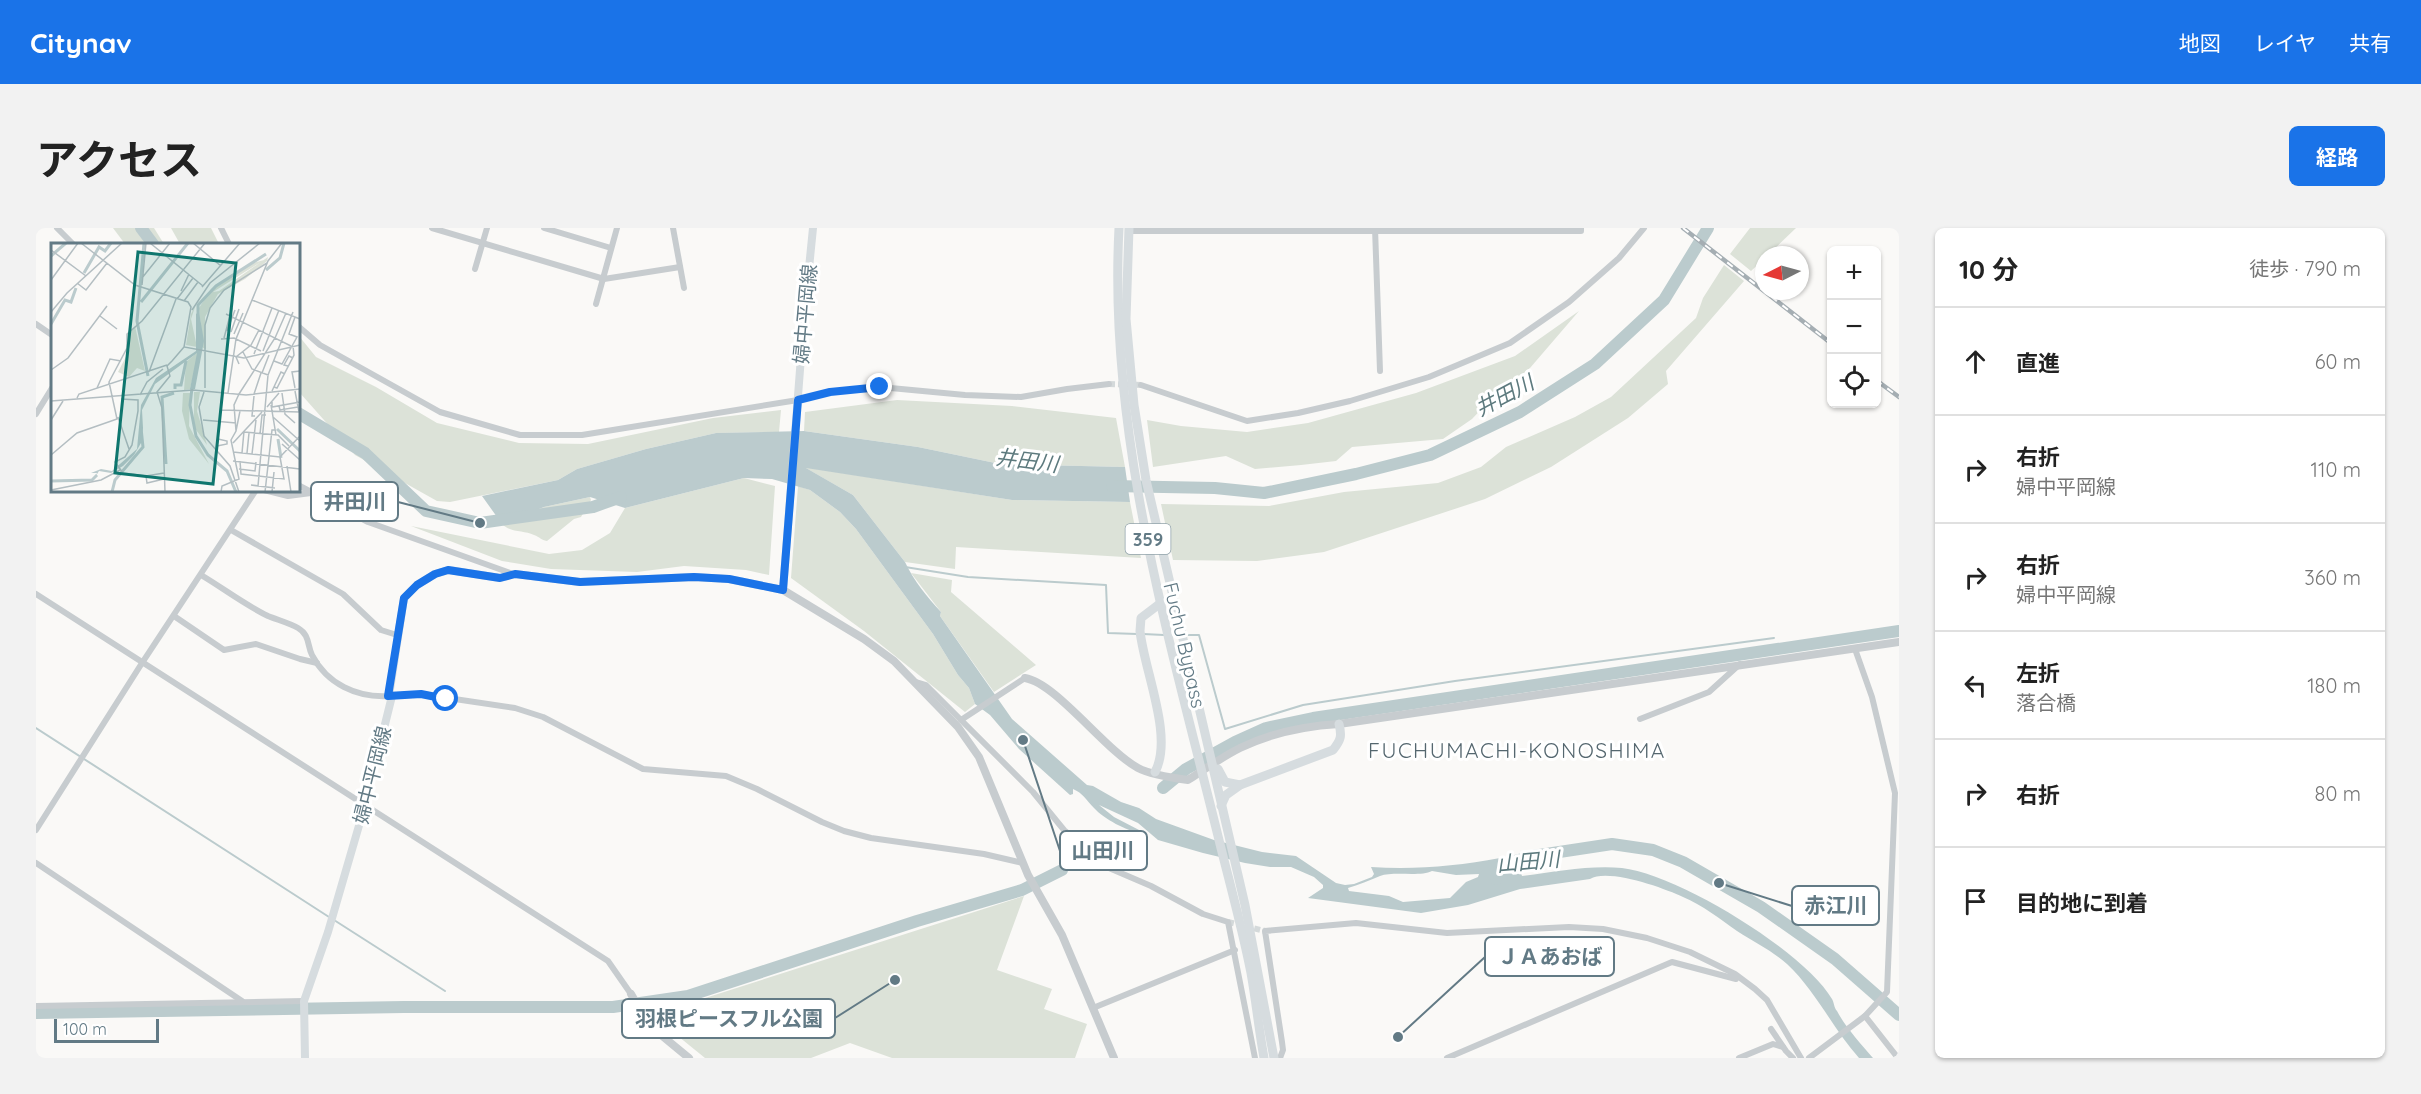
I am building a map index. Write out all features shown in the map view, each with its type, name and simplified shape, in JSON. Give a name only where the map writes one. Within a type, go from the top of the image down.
[{"type":"highway","name":"Fuchu Bypass","points":[[1126,229],[1118,319],[1130,405],[1135,479],[1178,673],[1250,972],[1264,1058]]},
{"type":"highway","name":"Fuchu Bypass","points":[[1130,405],[1245,905],[1274,1058]]},
{"type":"highway","points":[[1159,774],[1160,724],[1140,632],[1142,618],[1162,602]]},
{"type":"highway","points":[[1140,632],[1150,617],[1160,620],[1164,626],[1178,673]]},
{"type":"highway","points":[[1202,721],[1210,740],[1220,777],[1225,782],[1240,785]]},
{"type":"highway","points":[[1221,806],[1226,795],[1240,785],[1333,750],[1342,736],[1339,724]]},
{"type":"main road","name":"婦中平岡線","points":[[305,1058],[307,1055],[304,1001],[328,932],[365,805],[390,696],[404,598],[417,585],[435,574],[448,570],[500,578],[515,574],[580,582],[694,577],[783,586],[813,228]]},
{"type":"street","points":[[57,228],[71,243]]},
{"type":"street","points":[[221,228],[228,243]]},
{"type":"street","points":[[432,228],[604,279],[680,267]]},
{"type":"street","points":[[475,269],[487,228]]},
{"type":"street","points":[[544,228],[611,248]]},
{"type":"street","points":[[596,304],[617,228]]},
{"type":"street","points":[[674,228],[684,288]]},
{"type":"street","points":[[1126,229],[1562,229],[1581,231],[1581,228]]},
{"type":"street","points":[[1141,385],[1246,421],[1308,411],[1429,377],[1510,344],[1569,302],[1619,258],[1644,228]]},
{"type":"street","points":[[1375,229],[1380,371]]},
{"type":"street","points":[[36,324],[51,333]]},
{"type":"street","points":[[300,328],[320,345],[440,412],[520,435],[582,435],[798,400],[830,392],[880,387],[965,395],[1021,397],[1109,384]]},
{"type":"street","points":[[36,414],[51,390]]},
{"type":"street","points":[[300,486],[368,522],[515,574]]},
{"type":"street","points":[[36,830],[255,492]]},
{"type":"street","points":[[274,492],[288,495],[312,493]]},
{"type":"street","points":[[231,530],[343,594],[381,630],[398,636]]},
{"type":"street","points":[[201,575],[267,615],[299,628],[308,637],[311,654],[329,679],[348,690],[377,697],[421,694],[515,708],[543,717],[643,769],[726,776],[844,831],[871,838],[984,854],[1023,863]]},
{"type":"street","points":[[783,586],[894,661],[957,727],[979,757],[1028,875],[1062,935],[1114,1058]]},
{"type":"street","points":[[36,594],[608,961],[649,1025],[689,1058]]},
{"type":"street","points":[[174,615],[224,650],[256,644],[317,663]]},
{"type":"street","points":[[962,719],[1025,678],[1036,680],[1139,769],[1188,780],[1239,748],[1311,726],[1339,724],[1899,642]]},
{"type":"street","points":[[1809,1058],[1864,1016],[1887,992],[1897,793],[1872,697],[1855,649]]},
{"type":"street","points":[[1640,719],[1709,692],[1740,664]]},
{"type":"street","points":[[916,682],[926,684],[962,719],[1033,792],[1064,830],[1092,855],[1109,868],[1151,886],[1203,914],[1228,922],[1255,1058]]},
{"type":"street","points":[[36,863],[243,1001]]},
{"type":"street","points":[[1280,1058],[1283,1050],[1282,1042],[1264,931],[1356,922],[1447,933],[1569,927],[1604,928],[1647,938],[1690,952],[1744,981],[1767,1000],[1801,1058]]},
{"type":"street","points":[[1093,1008],[1235,950]]},
{"type":"street","points":[[1447,1058],[1672,962],[1744,981]]},
{"type":"street","points":[[36,1006],[304,1001]]},
{"type":"street","points":[[1864,1016],[1898,1058]]},
{"type":"street","points":[[1771,1029],[1793,1058]]},
{"type":"street","points":[[1739,1058],[1773,1044],[1783,1047]]},
{"type":"shaded area","points":[[113,228],[154,228],[163,243],[124,243]]},
{"type":"shaded area","points":[[171,228],[211,228],[218,243],[179,243]]},
{"type":"shaded area","points":[[1750,228],[1796,228],[1777,246],[1755,246],[1755,267],[1751,271],[1730,254]]},
{"type":"shaded area","points":[[1724,265],[1744,281],[1666,371],[1668,384],[1628,418],[1551,467],[1485,499],[1324,552],[1257,561],[1173,560],[1161,504],[1269,506],[1344,492],[1438,483],[1481,467],[1506,447],[1575,417],[1611,397],[1696,318],[1703,298]]},
{"type":"shaded area","points":[[1579,311],[1530,368],[1492,398],[1472,419],[1443,439],[1352,447],[1336,461],[1301,465],[1255,469],[1226,456],[1153,467],[1147,420],[1181,426],[1247,432],[1308,423],[1416,393],[1515,356]]},
{"type":"shaded area","points":[[300,337],[316,357],[376,387],[437,423],[519,443],[588,444],[713,418],[781,410],[779,432],[716,433],[646,449],[577,469],[558,480],[450,502],[437,501],[355,455],[300,393]]},
{"type":"shaded area","points":[[897,400],[1012,406],[1116,418],[1125,467],[1000,464],[918,447],[804,431],[805,412]]},
{"type":"shaded area","name":"山田川","points":[[804,431],[918,447],[1000,464],[1125,467],[1130,502],[1012,500],[806,468],[853,495],[941,612],[940,616],[1012,719],[1087,785],[1139,808],[1156,819],[1214,840],[1262,852],[1296,856],[1336,883],[1345,885],[1372,877],[1374,874],[1371,867],[1436,867],[1500,858],[1502,870],[1521,873],[1522,876],[1597,867],[1622,868],[1646,873],[1705,899],[1768,938],[1795,959],[1817,980],[1832,999],[1845,1024],[1873,1058],[1859,1058],[1807,986],[1781,959],[1711,912],[1674,893],[1650,884],[1622,877],[1598,876],[1520,889],[1468,905],[1421,913],[1308,898],[1323,888],[1323,885],[1314,877],[1291,867],[1270,867],[1245,863],[1158,840],[1138,823],[1099,805],[1114,817],[1141,831],[1140,833],[1135,832],[1116,824],[1098,812],[1073,789],[1073,794],[1070,795],[1019,749],[990,715],[975,704],[969,688],[958,675],[933,634],[856,529],[840,512],[810,490],[772,479],[744,478],[625,508],[590,497],[544,507],[502,524],[482,496],[558,480],[577,469],[646,449],[716,433]],"holes":[[[1432,871],[1456,875],[1479,874],[1478,877],[1466,882],[1450,898],[1403,902],[1389,896],[1349,891],[1348,888],[1392,874],[1421,874]]]},
{"type":"shaded area","points":[[804,467],[1012,500],[1130,502],[1141,558],[956,547],[955,569],[905,562],[853,495]]},
{"type":"shaded area","points":[[744,478],[775,486],[769,575],[746,570],[684,566],[637,572],[551,569],[502,561],[411,526],[549,554],[582,550],[610,533],[625,508]]},
{"type":"shaded area","points":[[798,486],[810,490],[840,512],[856,529],[933,634],[958,675],[969,688],[975,704],[965,712],[864,631],[791,578]]},
{"type":"shaded area","points":[[590,497],[591,500],[581,517],[574,519],[547,541],[530,533],[509,529],[502,524],[544,507]]},
{"type":"shaded area","points":[[911,573],[952,580],[951,592],[1036,665],[994,692],[940,616],[941,612]]},
{"type":"shaded area","points":[[1024,896],[997,970],[1052,989],[1044,1009],[1087,1024],[1075,1058],[892,1058],[850,1043],[811,1058],[705,1058],[652,1015]]},
{"type":"waterway","name":"井田川","points":[[141,228],[152,243]]},
{"type":"waterway","name":"井田川","points":[[1112,486],[1215,488],[1264,493],[1356,474],[1430,455],[1520,412],[1595,364],[1664,300],[1708,228]]},
{"type":"waterway","name":"井田川","points":[[300,414],[365,453],[426,511],[480,523],[593,507],[621,497]]},
{"type":"waterway","points":[[905,567],[968,577],[1106,585],[1108,633],[1137,634]]},
{"type":"waterway","name":"山田川","points":[[1163,788],[1186,769],[1266,728],[1313,718],[1899,631]]},
{"type":"waterway","points":[[1143,634],[1164,635]]},
{"type":"waterway","points":[[1185,635],[1199,635],[1225,729],[1303,705],[1455,681],[1774,638]]},
{"type":"waterway","points":[[36,728],[329,917]]},
{"type":"waterway","points":[[1496,879],[1501,865],[1533,856],[1612,844],[1653,850],[1683,862],[1761,907],[1835,959],[1899,1015]]},
{"type":"waterway","points":[[36,1013],[404,1007],[613,1007],[688,996],[917,921],[1022,890],[1062,870]]},
{"type":"waterway","points":[[334,920],[445,991]]},
{"type":"tunnel","points":[[1109,384],[1141,385]]},
{"type":"tunnel","points":[[1228,922],[1265,931]]},
{"type":"railway","points":[[1683,228],[1827,340]]},
{"type":"railway","points":[[1881,384],[1899,397]]},
{"type":"place","name":"井田川","points":[[480,523]]},
{"type":"place","name":"山田川","points":[[1023,740]]},
{"type":"place","name":"赤江川","points":[[1719,883]]},
{"type":"place","name":"羽根ピースフル公園","points":[[895,980]]},
{"type":"place","name":"ＪＡあおば","points":[[1398,1037]]},
{"type":"district","name":"FUCHUMACHI-KONOSHIMA","points":[[1517,750]]},
{"type":"route","points":[[446,699],[421,694],[388,696],[404,598],[417,585],[435,574],[448,570],[500,578],[515,574],[580,582],[694,577],[729,579],[783,590],[798,400],[830,392],[880,387]]}]
